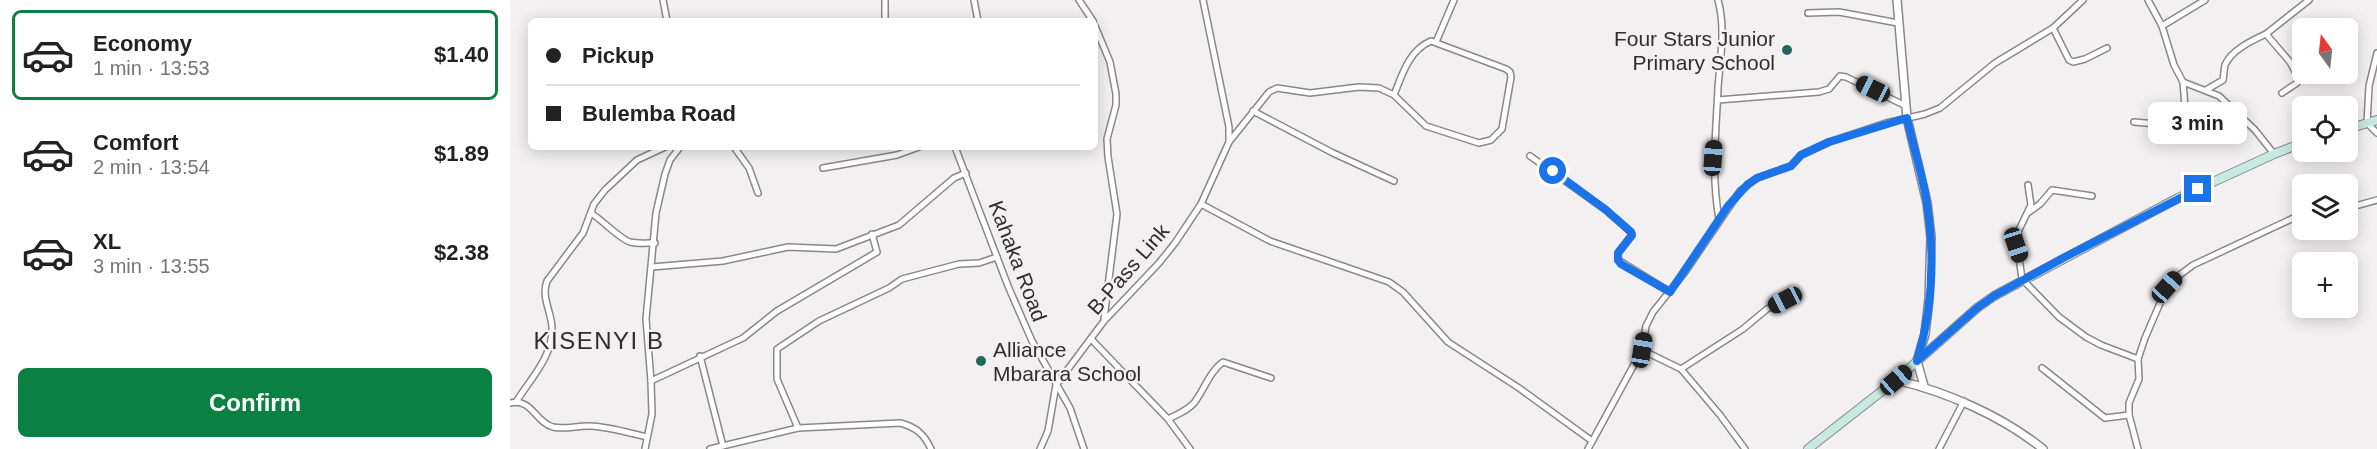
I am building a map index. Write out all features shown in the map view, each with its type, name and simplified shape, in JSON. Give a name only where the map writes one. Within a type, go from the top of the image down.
[{"type":"main road","points":[[2358,126],[2377,120]]},
{"type":"main road","points":[[1808,449],[1896,380],[1977,308],[2022,279],[2178,198],[2292,148]]},
{"type":"street","points":[[663,0],[666,18]]},
{"type":"street","points":[[885,0],[885,18]]},
{"type":"street","points":[[974,0],[977,18]]},
{"type":"street","points":[[1079,0],[1091,18]]},
{"type":"street","name":"B-Pass Link","points":[[1040,449],[1048,431],[1056,385],[1104,321],[1159,264],[1201,204],[1229,141],[1229,126],[1203,0]]},
{"type":"street","points":[[1436,42],[1454,0]]},
{"type":"street","points":[[1718,0],[1722,15],[1713,158],[1719,219]]},
{"type":"street","points":[[1897,0],[1907,118],[1927,203],[1931,237],[1929,299],[1925,334],[1917,361],[1924,387]]},
{"type":"street","points":[[2071,0],[2076,6]]},
{"type":"street","points":[[1588,449],[1642,350],[1646,326],[1653,312],[1670,292],[1740,191],[1757,178],[1791,166],[1801,155],[1829,142],[1940,108],[1995,63],[2053,28],[2083,0]]},
{"type":"street","points":[[2134,122],[2179,126],[2185,107],[2183,82],[2174,65],[2162,26],[2148,0]]},
{"type":"street","points":[[2162,26],[2205,0]]},
{"type":"street","points":[[2206,90],[2223,80],[2226,63],[2235,54],[2253,40],[2266,34],[2309,0]]},
{"type":"street","points":[[1808,13],[1839,12],[1898,23]]},
{"type":"street","points":[[2053,28],[2069,60],[2073,62],[2107,48]]},
{"type":"street","points":[[1098,33],[1110,62],[1116,94],[1107,148],[1118,214],[1104,321]]},
{"type":"street","points":[[2266,34],[2290,62],[2299,79],[2297,83],[2282,93]]},
{"type":"street","points":[[1229,141],[1269,92],[1277,88],[1310,93],[1371,87],[1388,91],[1418,120],[1437,130],[1479,143],[1491,140],[1502,129],[1510,72],[1431,41],[1426,43],[1406,65],[1394,96]]},
{"type":"street","points":[[2377,52],[2369,86],[2367,123],[2377,133]]},
{"type":"street","points":[[1718,100],[1819,92],[1829,89],[1840,76],[1906,106]]},
{"type":"street","points":[[2183,82],[2219,96],[2255,130],[2274,154]]},
{"type":"street","points":[[1253,111],[1333,153],[1394,181]]},
{"type":"street","points":[[647,437],[593,426],[554,427],[546,424],[527,405],[513,402],[544,362],[551,342],[552,326],[544,289],[547,281],[584,233],[598,198],[627,168],[645,155],[658,150]]},
{"type":"street","points":[[670,150],[675,153]]},
{"type":"street","points":[[645,449],[652,414],[646,319],[660,192],[665,174],[678,150]]},
{"type":"street","points":[[736,150],[749,168],[758,193]]},
{"type":"street","points":[[823,168],[897,155],[911,150]]},
{"type":"street","name":"Kahaka Road","points":[[956,150],[1032,341],[1070,408],[1084,449]]},
{"type":"street","points":[[1530,156],[1606,210],[1631,232],[1632,235],[1618,253],[1618,260],[1670,292]]},
{"type":"street","points":[[652,267],[723,261],[788,247],[836,249],[899,225],[948,182],[966,172]]},
{"type":"street","points":[[2028,185],[2031,205],[2016,236],[2022,279],[2059,317],[2085,337],[2138,359]]},
{"type":"street","points":[[2029,212],[2040,204],[2052,190],[2092,196]]},
{"type":"street","points":[[2358,205],[2377,200]]},
{"type":"street","points":[[1201,204],[1270,241],[1389,282],[1403,292],[1448,342],[1519,388],[1592,441]]},
{"type":"street","points":[[591,213],[631,242],[655,243]]},
{"type":"street","points":[[2138,449],[2129,415],[2129,403],[2139,379],[2138,359],[2167,287],[2193,265],[2292,219]]},
{"type":"street","points":[[651,381],[742,338],[777,311],[877,252],[872,234]]},
{"type":"street","points":[[798,428],[777,379],[777,349],[819,321],[889,288],[902,279],[997,257]]},
{"type":"street","points":[[1681,369],[1743,329],[1767,309],[1785,300]]},
{"type":"street","points":[[1091,339],[1168,419],[1190,449]]},
{"type":"street","points":[[1642,350],[1681,369],[1745,449]]},
{"type":"street","points":[[700,356],[723,446]]},
{"type":"street","points":[[1168,419],[1195,402],[1220,364],[1229,363],[1271,378]]},
{"type":"street","points":[[2042,368],[2104,418],[2129,415]]},
{"type":"street","points":[[1896,380],[1964,401],[2043,449]]},
{"type":"street","points":[[1940,449],[1964,401]]},
{"type":"street","points":[[710,449],[798,428],[900,423],[912,426],[919,431],[931,449]]},
{"type":"place","name":"Four Stars Junior Primary School","points":[[1787,50]]},
{"type":"place","name":"Alliance Mbarara School","points":[[981,361]]},
{"type":"district","name":"KISENYI B","points":[[599,340]]},
{"type":"route","points":[[1553,171],[1618,219],[1631,232],[1632,235],[1618,253],[1617,257],[1621,264],[1670,292],[1728,206],[1748,184],[1757,178],[1791,166],[1801,155],[1829,142],[1907,118],[1924,186],[1931,237],[1929,299],[1925,334],[1917,361],[1994,296],[2022,279],[2198,189]]}]
